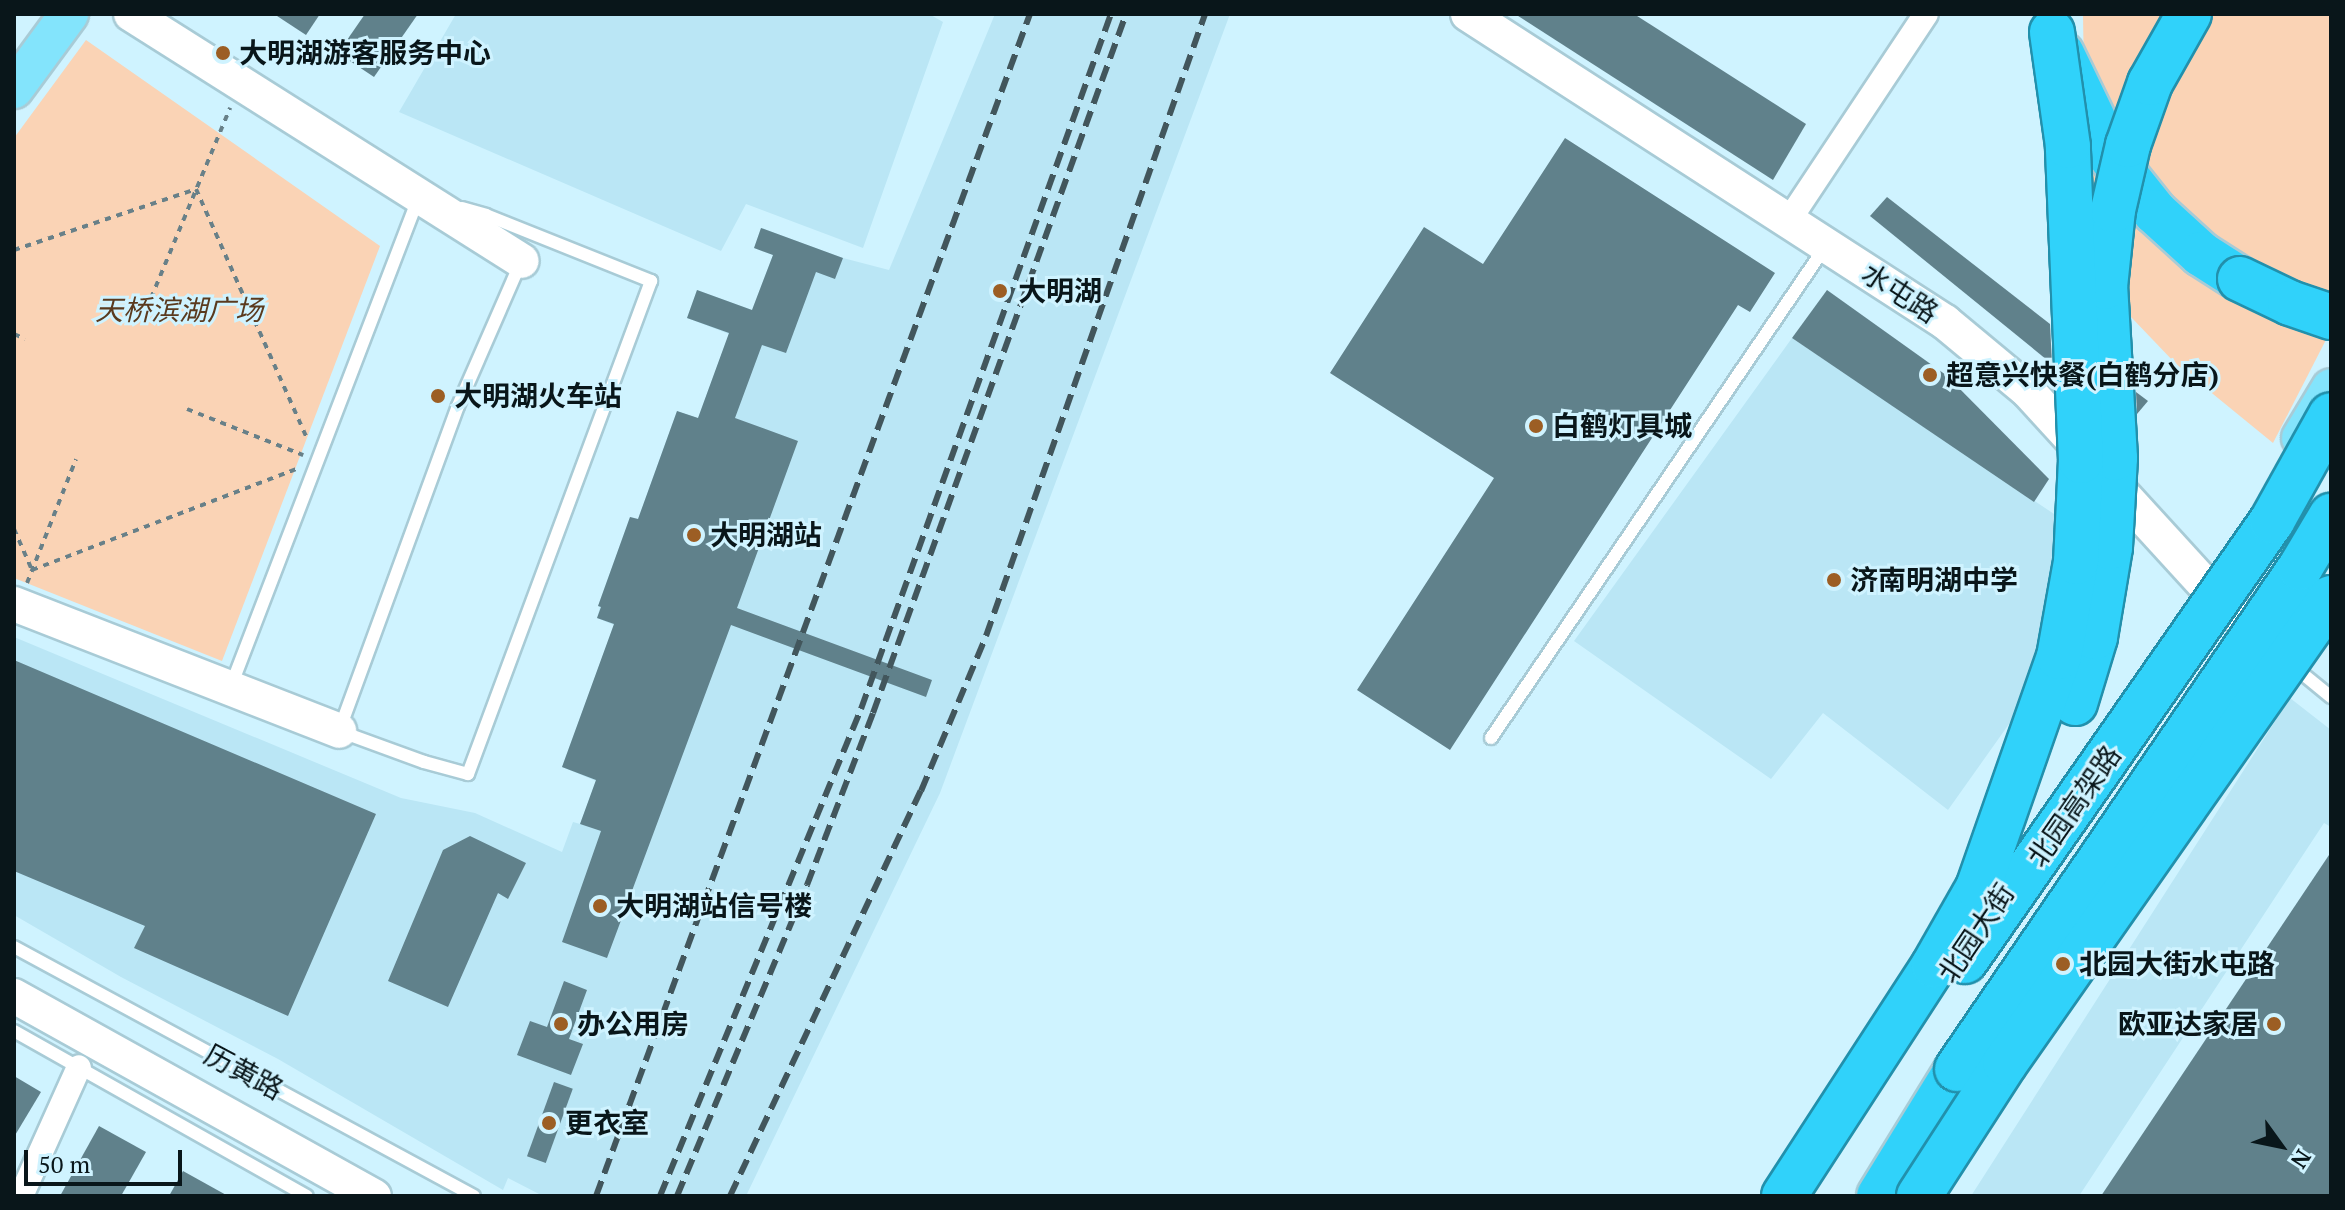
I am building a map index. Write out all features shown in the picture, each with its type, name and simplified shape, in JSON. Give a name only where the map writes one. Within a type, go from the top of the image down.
[{"type":"highway","points":[[1784,1196],[1934,965],[2041,788],[2073,709],[2095,637],[2110,547],[2115,458],[2105,287],[2113,210],[2128,145],[2150,83],[2189,14]]},
{"type":"highway","points":[[1978,888],[2059,657],[2076,562],[2081,461],[2069,174],[2052,23]]},
{"type":"highway","points":[[2052,23],[2089,118],[2112,158],[2155,212],[2201,254],[2240,279],[2290,303],[2331,317]]},
{"type":"highway","name":"北园高架路","points":[[1814,1196],[1919,1028],[2272,521],[2331,415]]},
{"type":"highway","name":"北园高架路","points":[[1879,1196],[1957,1069],[2316,562],[2331,516]]},
{"type":"highway","points":[[2220,754],[2316,562]]},
{"type":"highway","points":[[1919,1196],[2120,898],[2331,598]]},
{"type":"highway","points":[[1957,1069],[2120,898]]},
{"type":"main road","points":[[14,89],[69,14]]},
{"type":"main road","name":"北园大街","points":[[1804,1196],[1890,1060],[2206,586],[2331,388]]},
{"type":"main road","points":[[1898,1196],[2055,953],[2271,647],[2316,562]]},
{"type":"street","points":[[131,14],[522,261]]},
{"type":"street","name":"水屯路","points":[[1468,14],[1945,322],[2028,391],[2206,586],[2271,647]]},
{"type":"street","points":[[1789,220],[1926,14]]},
{"type":"street","points":[[16,605],[339,731]]},
{"type":"street","name":"历黄路","points":[[14,996],[374,1196]]},
{"type":"street","points":[[21,1196],[79,1067]]},
{"type":"lane","points":[[231,688],[419,197],[486,215],[651,281],[468,774],[424,762],[339,731],[458,406],[522,261]]},
{"type":"lane","points":[[1491,738],[1827,245]]},
{"type":"lane","points":[[2271,647],[2331,697]]},
{"type":"lane","name":"历黄路","points":[[14,947],[474,1196]]},
{"type":"lane","points":[[14,1031],[307,1196]]},
{"type":"path","points":[[151,298],[240,83]]},
{"type":"path","points":[[14,250],[196,189]]},
{"type":"path","points":[[196,189],[318,461]]},
{"type":"path","points":[[14,334],[25,339]]},
{"type":"path","points":[[187,409],[318,461]]},
{"type":"path","points":[[16,605],[76,459]]},
{"type":"path","points":[[32,570],[318,461]]},
{"type":"path","points":[[14,529],[32,570]]},
{"type":"shaded area","points":[[456,14],[929,14],[943,22],[863,248],[746,204],[721,251],[399,112]]},
{"type":"shaded area","name":"大明湖站","points":[[995,14],[1230,14],[940,793],[746,1196],[543,1196],[508,1178],[503,1190],[278,1059],[121,977],[14,915],[14,637],[401,798],[475,813],[562,852],[573,822],[580,824],[596,781],[562,767],[614,625],[597,618],[598,606],[630,517],[638,519],[677,411],[698,418],[729,334],[687,318],[697,290],[752,310],[773,255],[754,248],[761,228],[843,258],[889,270]]},
{"type":"shaded area","name":"济南明湖中学","points":[[1792,338],[2060,518],[2031,693],[1948,810],[1823,713],[1771,779],[1574,641]]},
{"type":"shaded area","points":[[2290,698],[2331,730],[2331,827],[2324,823],[2079,1196],[1971,1196]]},
{"type":"green space","points":[[2083,14],[2331,14],[2331,330],[2273,443],[2175,363],[2087,271]]},
{"type":"green space","name":"天桥滨湖广场","points":[[86,40],[380,246],[222,661],[14,578],[14,138]]},
{"type":"building","points":[[274,14],[320,14],[306,35]]},
{"type":"building","points":[[365,14],[418,14],[374,77],[338,53]]},
{"type":"building","points":[[1515,14],[1634,14],[1806,124],[1773,180]]},
{"type":"building","name":"白鹤灯具城","points":[[1565,138],[1775,273],[1750,312],[1738,305],[1450,750],[1357,690],[1494,478],[1330,373],[1424,227],[1483,264]]},
{"type":"building","points":[[1887,197],[2050,324],[2052,364],[1870,216]]},
{"type":"building","name":"大明湖站","points":[[761,228],[843,258],[835,279],[816,272],[786,353],[762,345],[735,418],[798,441],[737,608],[932,680],[926,697],[731,625],[607,958],[562,942],[601,831],[580,824],[596,780],[562,767],[614,624],[597,618],[601,607],[598,606],[630,517],[638,519],[677,411],[698,418],[729,333],[687,318],[697,290],[752,310],[773,255],[754,248]]},
{"type":"building","points":[[1827,290],[1946,375],[2049,479],[2034,502],[1792,338]]},
{"type":"building","points":[[2136,392],[2148,401],[2137,414]]},
{"type":"building","points":[[14,660],[376,814],[288,1016],[134,948],[145,926],[14,871]]},
{"type":"building","points":[[470,836],[526,863],[508,899],[498,893],[448,1007],[388,981],[443,850]]},
{"type":"building","name":"欧亚达家居","points":[[2331,852],[2331,1196],[2101,1196]]},
{"type":"building","name":"办公用房","points":[[564,981],[587,990],[569,1039],[583,1044],[571,1075],[517,1055],[530,1021],[547,1027]]},
{"type":"building","points":[[14,1076],[41,1092],[14,1137]]},
{"type":"building","name":"更衣室","points":[[554,1082],[573,1089],[546,1163],[527,1156]]},
{"type":"building","points":[[99,1126],[146,1152],[121,1196],[60,1196]]},
{"type":"building","points":[[183,1171],[228,1196],[169,1196]]},
{"type":"railway","points":[[596,1196],[1030,14]]},
{"type":"railway","points":[[660,1196],[861,709],[1111,14]]},
{"type":"railway","points":[[677,1196],[807,885],[873,713],[1126,14]]},
{"type":"railway","points":[[730,1196],[921,791],[986,636],[1205,14]]},
{"type":"place","name":"大明湖游客服务中心","points":[[223,53]]},
{"type":"place","name":"大明湖","points":[[1000,291]]},
{"type":"place","name":"超意兴快餐(白鹤分店)","points":[[1930,375]]},
{"type":"place","name":"大明湖火车站","points":[[438,396]]},
{"type":"place","name":"白鹤灯具城","points":[[1536,426]]},
{"type":"place","name":"大明湖站","points":[[694,535]]},
{"type":"place","name":"济南明湖中学","points":[[1834,580]]},
{"type":"place","name":"大明湖站信号楼","points":[[600,906]]},
{"type":"place","name":"北园大街水屯路","points":[[2063,964]]},
{"type":"place","name":"办公用房","points":[[561,1024]]},
{"type":"place","name":"欧亚达家居","points":[[2274,1024]]},
{"type":"place","name":"更衣室","points":[[549,1123]]}]
